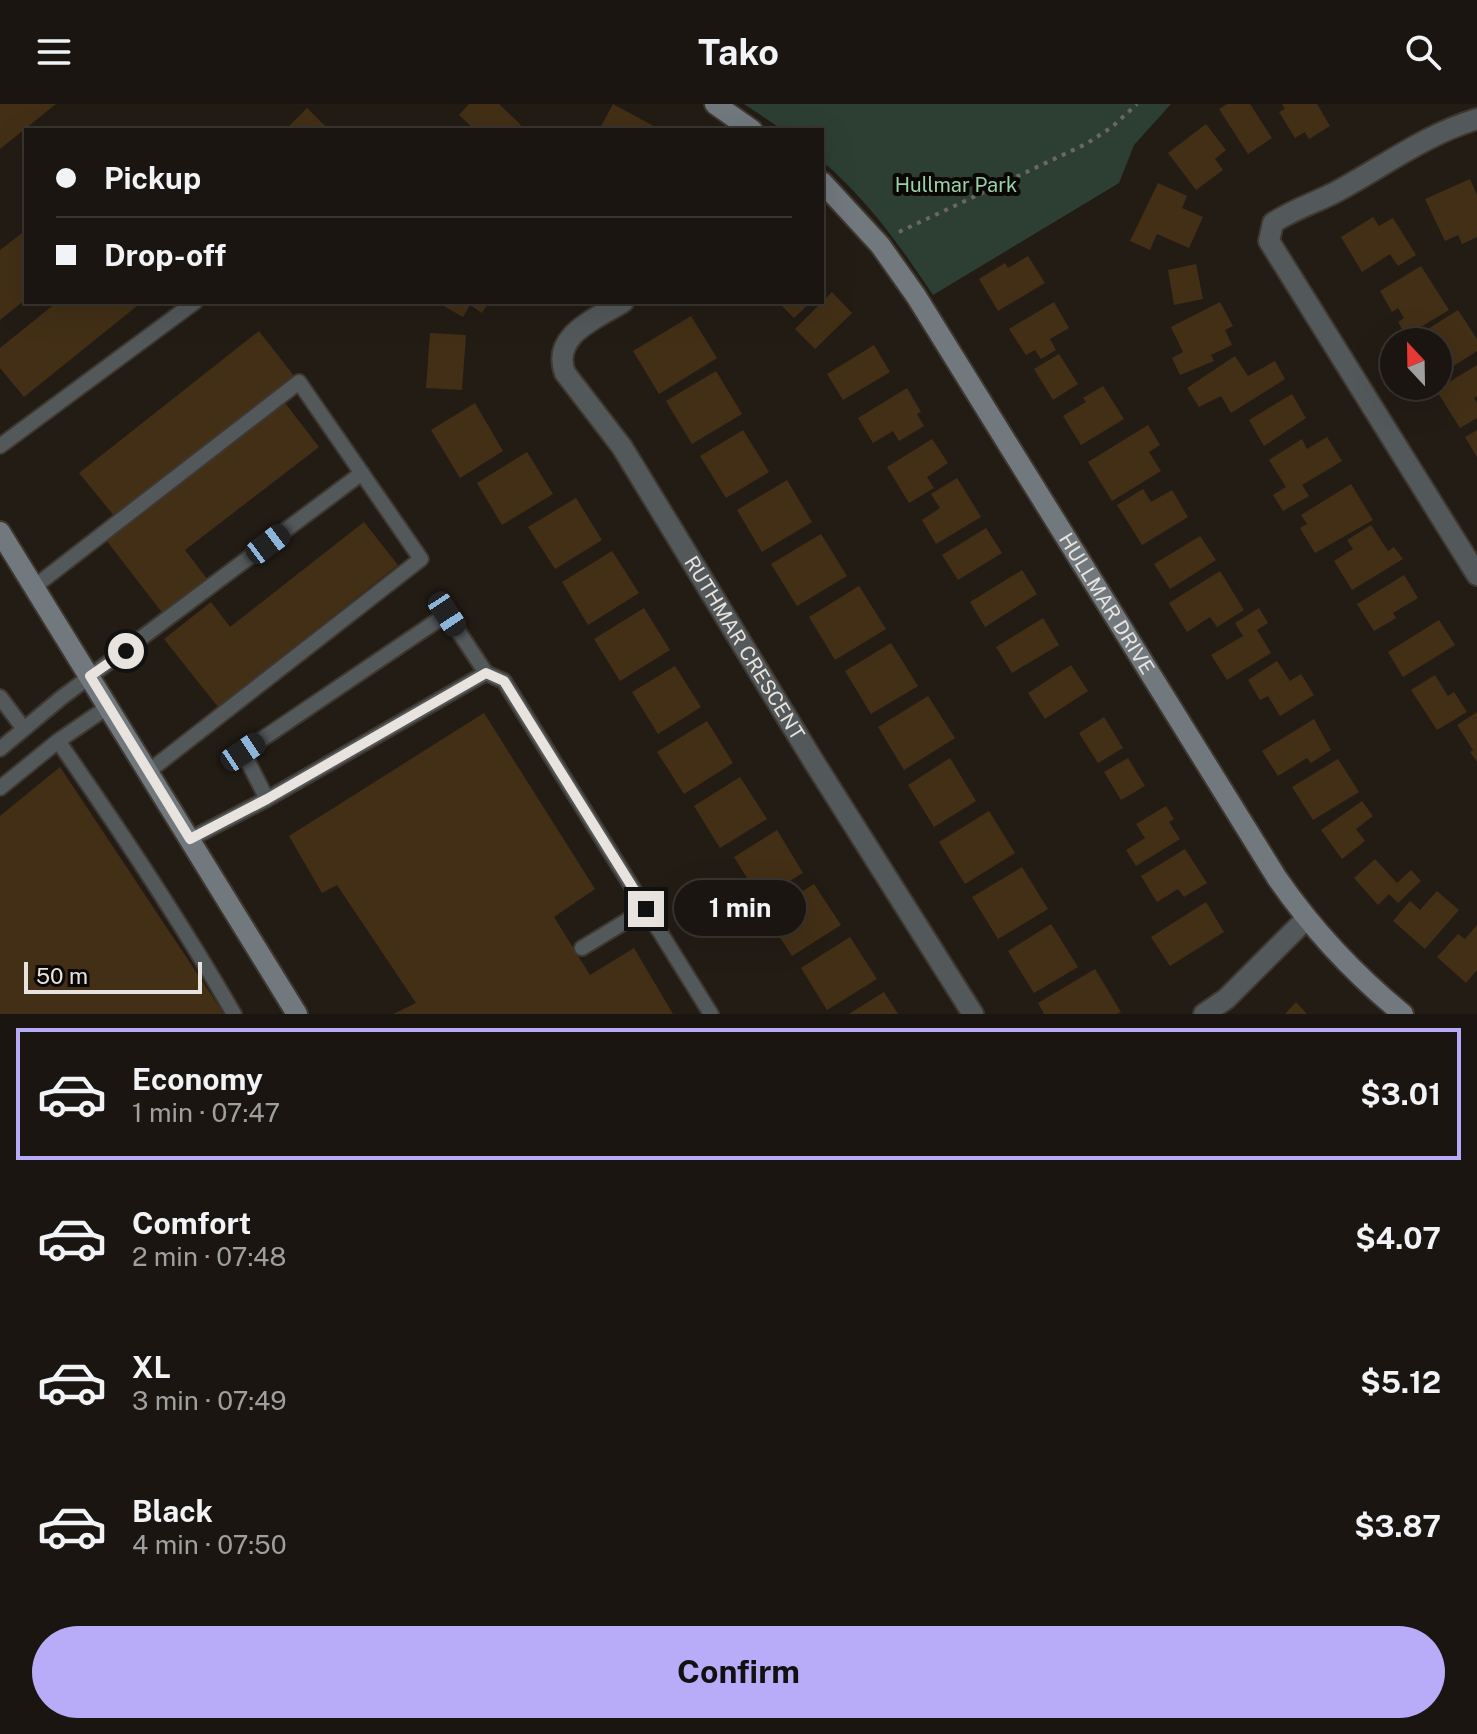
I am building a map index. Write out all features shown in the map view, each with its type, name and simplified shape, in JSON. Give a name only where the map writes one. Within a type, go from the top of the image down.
[{"type":"street","points":[[715,104],[746,128]]},
{"type":"street","points":[[1477,119],[1436,133],[1335,192],[1290,212],[1273,223],[1269,241],[1477,575]]},
{"type":"street","name":"HULLMAR DRIVE","points":[[824,184],[880,245],[916,296],[1221,790],[1306,919],[1366,983],[1403,1014]]},
{"type":"street","name":"RUTHMAR CRESCENT","points":[[620,304],[569,338],[562,349],[561,361],[565,373],[622,447],[814,762],[973,1014]]},
{"type":"street","points":[[0,532],[297,1014]]},
{"type":"street","points":[[1204,1014],[1226,999],[1306,919]]},
{"type":"lane","points":[[0,446],[192,304]]},
{"type":"lane","points":[[34,587],[299,382],[421,559],[149,771]]},
{"type":"lane","points":[[0,749],[90,676],[362,473]]},
{"type":"lane","points":[[267,799],[243,752],[447,614],[486,673],[504,681],[711,1014]]},
{"type":"lane","points":[[190,839],[267,799],[486,673]]},
{"type":"lane","points":[[0,697],[24,729]]},
{"type":"lane","points":[[0,788],[58,741],[109,706]]},
{"type":"lane","points":[[58,741],[131,848],[234,1014]]},
{"type":"lane","points":[[582,948],[646,909]]},
{"type":"path","points":[[880,245],[928,217],[1086,144],[1112,127],[1137,104]]},
{"type":"green space","name":"Hullmar Park","points":[[744,104],[1171,104],[1134,145],[1119,183],[933,295],[868,207],[824,163],[824,128],[780,128]]},
{"type":"building","points":[[0,104],[56,104],[24,128],[0,149]]},
{"type":"building","points":[[469,104],[499,104],[521,125],[519,128],[473,128],[459,115]]},
{"type":"building","points":[[613,104],[657,128],[600,128]]},
{"type":"building","points":[[1227,104],[1250,104],[1272,138],[1248,154],[1219,109]]},
{"type":"building","points":[[1282,104],[1317,104],[1330,126],[1309,139],[1305,132],[1295,138],[1279,112],[1285,109]]},
{"type":"building","points":[[307,108],[327,128],[287,128]]},
{"type":"building","points":[[1206,124],[1226,150],[1215,159],[1223,170],[1196,190],[1168,153]]},
{"type":"building","points":[[1470,179],[1477,195],[1477,237],[1462,244],[1458,235],[1445,241],[1425,199]]},
{"type":"building","points":[[1158,183],[1187,196],[1182,208],[1203,217],[1189,248],[1157,234],[1150,250],[1130,241]]},
{"type":"building","points":[[1373,217],[1379,226],[1393,218],[1416,255],[1398,266],[1390,254],[1362,272],[1341,237]]},
{"type":"building","points":[[24,232],[24,301],[0,320],[0,250]]},
{"type":"building","points":[[1028,256],[1045,283],[998,311],[979,279],[1005,263],[1008,268]]},
{"type":"building","points":[[1196,264],[1203,299],[1174,305],[1168,270]]},
{"type":"building","points":[[1421,266],[1449,310],[1419,328],[1401,328],[1398,322],[1404,318],[1398,308],[1392,312],[1380,291]]},
{"type":"building","points":[[832,292],[852,313],[815,349],[795,329],[820,304],[824,304]]},
{"type":"building","points":[[1054,302],[1069,328],[1050,339],[1056,350],[1041,359],[1035,350],[1026,355],[1009,329]]},
{"type":"building","points":[[1220,302],[1233,326],[1225,330],[1232,345],[1211,355],[1214,361],[1180,375],[1172,358],[1183,352],[1171,327]]},
{"type":"building","points":[[55,304],[140,304],[24,397],[0,368],[0,348]]},
{"type":"building","points":[[488,304],[482,313],[470,305],[463,317],[442,305]]},
{"type":"building","points":[[780,304],[809,304],[794,318]]},
{"type":"building","points":[[1458,310],[1477,339],[1477,351],[1452,367],[1452,328],[1429,328]]},
{"type":"building","points":[[691,316],[717,358],[659,394],[633,351]]},
{"type":"building","points":[[259,331],[294,376],[115,517],[79,473]]},
{"type":"building","points":[[430,333],[466,335],[462,390],[426,388]]},
{"type":"building","points":[[874,345],[890,372],[843,400],[827,374]]},
{"type":"building","points":[[1059,354],[1078,384],[1053,400],[1034,369]]},
{"type":"building","points":[[1235,356],[1248,376],[1275,361],[1285,379],[1231,413],[1221,396],[1199,407],[1187,388]]},
{"type":"building","points":[[1477,365],[1477,396],[1474,398],[1477,418],[1460,428],[1442,400],[1452,400],[1452,380]]},
{"type":"building","points":[[716,371],[742,414],[692,444],[666,401]]},
{"type":"building","points":[[1103,386],[1124,419],[1081,445],[1063,416],[1086,402],[1083,398]]},
{"type":"building","points":[[907,388],[921,412],[917,414],[924,426],[899,441],[893,431],[873,443],[858,418]]},
{"type":"building","points":[[1292,394],[1306,418],[1264,446],[1249,420]]},
{"type":"building","points":[[285,403],[319,447],[185,550],[208,580],[164,615],[106,540]]},
{"type":"building","points":[[475,403],[503,451],[460,478],[431,430]]},
{"type":"building","points":[[1148,425],[1160,445],[1149,452],[1161,471],[1112,501],[1088,462]]},
{"type":"building","points":[[743,430],[769,472],[726,498],[700,456]]},
{"type":"building","points":[[1477,430],[1477,457],[1465,437]]},
{"type":"building","points":[[1327,437],[1342,461],[1302,485],[1309,496],[1283,511],[1273,495],[1286,487],[1269,460],[1302,439],[1307,449]]},
{"type":"building","points":[[932,439],[948,463],[927,477],[934,488],[909,503],[887,467]]},
{"type":"building","points":[[527,452],[553,494],[502,525],[477,483]]},
{"type":"building","points":[[957,478],[981,517],[936,544],[922,520],[940,508],[931,494]]},
{"type":"building","points":[[787,480],[812,522],[762,552],[737,510]]},
{"type":"building","points":[[1351,484],[1373,520],[1315,553],[1300,528],[1307,524],[1301,515]]},
{"type":"building","points":[[1143,489],[1151,502],[1172,490],[1188,517],[1142,545],[1117,505]]},
{"type":"building","points":[[576,498],[602,540],[555,569],[528,527]]},
{"type":"building","points":[[364,522],[398,565],[218,707],[164,639],[211,602],[230,627]]},
{"type":"building","points":[[1371,525],[1388,551],[1394,547],[1403,559],[1352,590],[1334,561],[1353,549],[1347,540]]},
{"type":"building","points":[[986,528],[1002,553],[958,580],[942,555]]},
{"type":"building","points":[[821,534],[847,576],[797,606],[771,564]]},
{"type":"building","points":[[1200,536],[1216,560],[1170,589],[1154,564]]},
{"type":"building","points":[[612,551],[639,593],[588,625],[562,582]]},
{"type":"building","points":[[1022,570],[1037,594],[985,627],[970,602]]},
{"type":"building","points":[[1220,571],[1244,610],[1217,627],[1210,617],[1187,632],[1169,603]]},
{"type":"building","points":[[1404,575],[1418,598],[1393,613],[1396,618],[1374,631],[1357,604]]},
{"type":"building","points":[[859,586],[886,629],[835,660],[809,617]]},
{"type":"building","points":[[644,608],[670,650],[620,681],[594,639]]},
{"type":"building","points":[[1259,608],[1268,623],[1257,630],[1271,653],[1227,680],[1211,655],[1243,636],[1235,623]]},
{"type":"building","points":[[1043,618],[1059,645],[1012,673],[996,647]]},
{"type":"building","points":[[1439,620],[1455,645],[1403,677],[1388,652]]},
{"type":"building","points":[[891,643],[918,686],[871,714],[845,671]]},
{"type":"building","points":[[1277,661],[1290,681],[1301,674],[1314,695],[1280,716],[1268,696],[1260,700],[1248,680]]},
{"type":"building","points":[[1071,665],[1088,691],[1045,719],[1028,693]]},
{"type":"building","points":[[675,666],[701,707],[658,734],[632,692]]},
{"type":"building","points":[[1435,675],[1448,696],[1454,692],[1467,712],[1437,730],[1411,690]]},
{"type":"building","points":[[928,696],[955,738],[904,770],[878,727]]},
{"type":"building","points":[[1477,712],[1477,762],[1457,725]]},
{"type":"building","points":[[484,713],[595,889],[554,917],[590,975],[634,948],[673,1014],[393,1014],[416,1003],[337,885],[322,893],[289,836]]},
{"type":"building","points":[[1104,717],[1123,748],[1098,763],[1079,733]]},
{"type":"building","points":[[1314,719],[1331,750],[1311,763],[1307,758],[1278,776],[1262,751]]},
{"type":"building","points":[[707,721],[733,763],[684,794],[657,752]]},
{"type":"building","points":[[950,758],[976,801],[934,827],[908,785]]},
{"type":"building","points":[[1128,758],[1145,786],[1121,800],[1104,772]]},
{"type":"building","points":[[1338,759],[1359,792],[1313,820],[1292,787]]},
{"type":"building","points":[[60,767],[224,1014],[0,1014],[0,816]]},
{"type":"building","points":[[740,777],[767,819],[720,848],[694,806]]},
{"type":"building","points":[[1362,801],[1373,816],[1356,829],[1365,841],[1342,859],[1321,830]]},
{"type":"building","points":[[1166,806],[1174,819],[1169,822],[1180,839],[1136,866],[1126,850],[1145,838],[1136,824]]},
{"type":"building","points":[[989,811],[1015,853],[965,884],[939,842]]},
{"type":"building","points":[[777,830],[803,873],[760,899],[734,857]]},
{"type":"building","points":[[1185,849],[1207,883],[1184,897],[1178,889],[1157,902],[1141,876]]},
{"type":"building","points":[[1375,859],[1397,883],[1411,870],[1421,881],[1398,903],[1389,894],[1378,905],[1354,878]]},
{"type":"building","points":[[1022,867],[1048,909],[998,939],[972,897]]},
{"type":"building","points":[[814,884],[841,925],[792,956],[765,914]]},
{"type":"building","points":[[1437,891],[1459,910],[1425,949],[1393,921],[1410,901],[1420,910]]},
{"type":"building","points":[[1206,902],[1224,932],[1170,966],[1151,937]]},
{"type":"building","points":[[1051,924],[1078,967],[1034,993],[1008,951]]},
{"type":"building","points":[[1477,925],[1477,970],[1466,983],[1437,957],[1458,934],[1465,939]]},
{"type":"building","points":[[850,937],[877,979],[827,1010],[801,968]]},
{"type":"building","points":[[1095,969],[1121,1012],[1044,1014],[1038,1003]]},
{"type":"building","points":[[884,992],[898,1014],[849,1014]]},
{"type":"building","points":[[1296,1002],[1307,1014],[1285,1014]]},
{"type":"route","points":[[126,651],[90,676],[190,839],[267,799],[486,673],[504,681],[646,909]]}]
